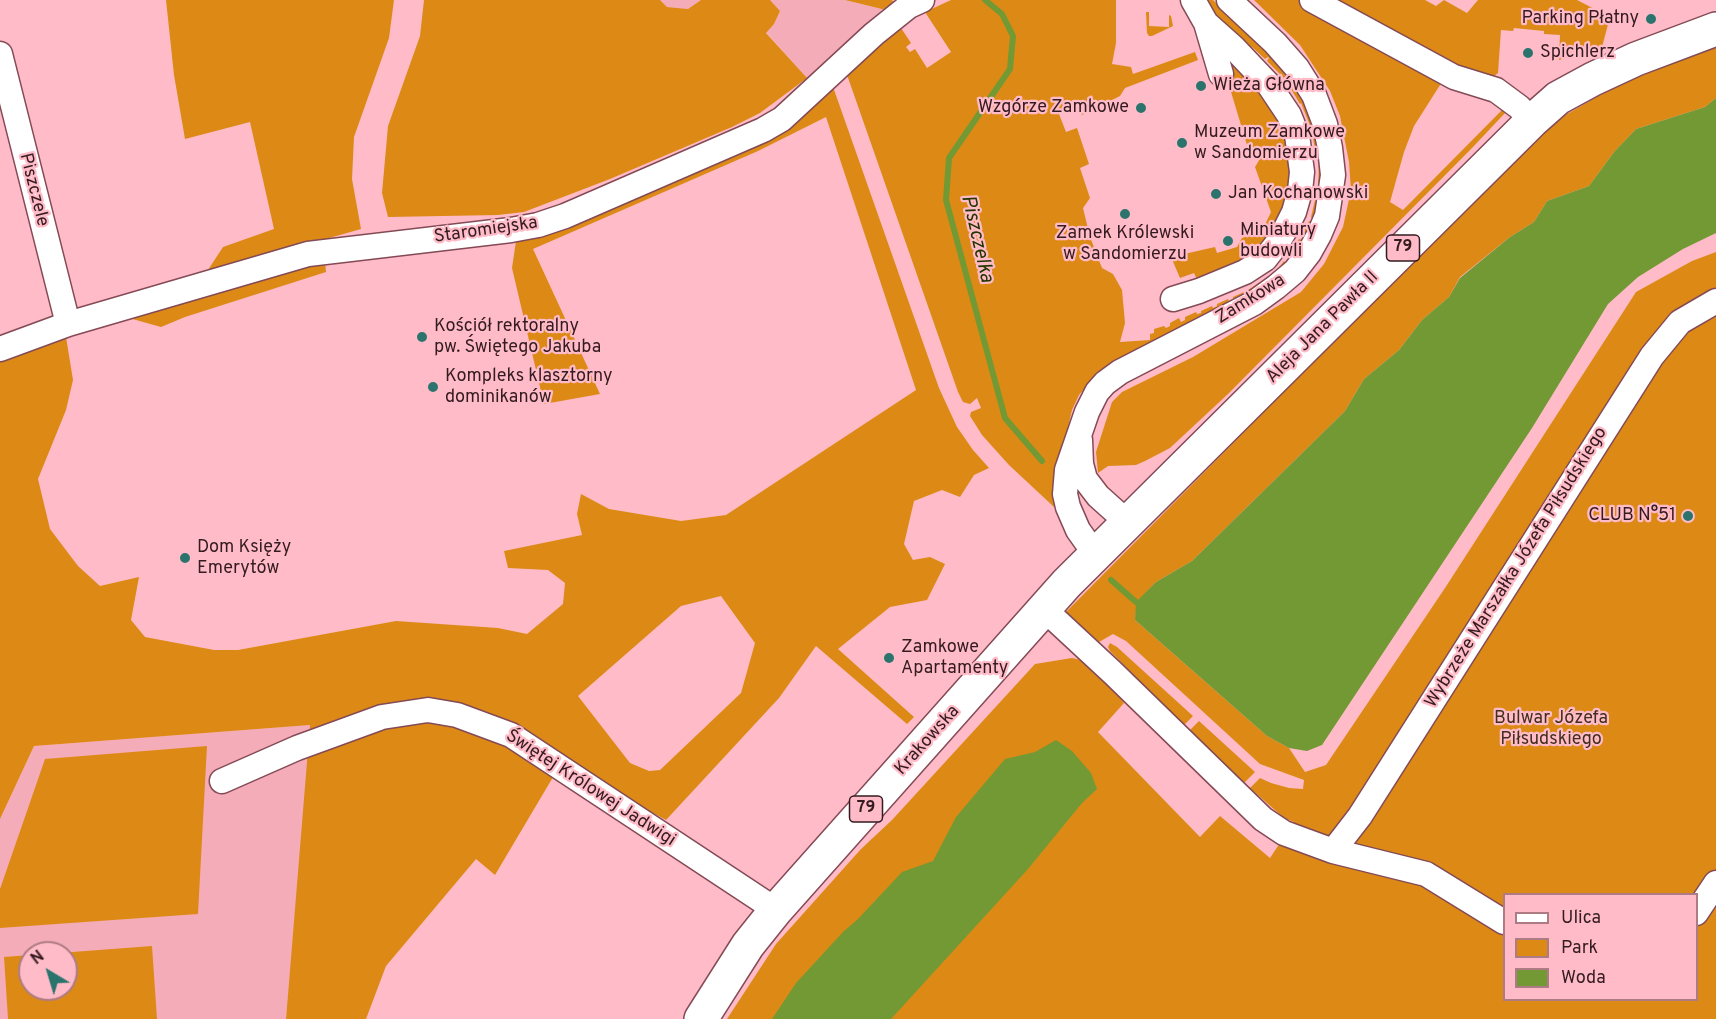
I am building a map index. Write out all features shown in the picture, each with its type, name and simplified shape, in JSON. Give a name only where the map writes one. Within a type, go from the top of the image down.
[{"type":"main road","name":"Aleja Jana Pawła II","points":[[1095,554],[1532,121],[1558,98],[1593,78],[1636,59],[1716,29]]},
{"type":"main road","name":"Krakowska","points":[[701,1019],[747,945],[776,910],[1095,554]]},
{"type":"street","name":"Staromiejska","points":[[0,349],[68,324],[308,254],[511,230],[538,225],[565,216],[763,130],[782,119],[874,34],[909,6],[922,0]]},
{"type":"street","points":[[1193,0],[1206,23],[1221,74]]},
{"type":"street","name":"Zamkowa","points":[[1095,554],[1078,530],[1065,494],[1067,470],[1087,412],[1097,392],[1105,382],[1120,372],[1254,303],[1276,287],[1295,271],[1309,253],[1327,216],[1333,175],[1325,124],[1314,94],[1297,68],[1275,43],[1229,0]]},
{"type":"street","points":[[1312,0],[1454,77],[1496,90],[1519,107],[1532,121]]},
{"type":"street","points":[[1173,299],[1245,272],[1265,259],[1285,230],[1294,212],[1300,191],[1302,172],[1297,135],[1288,115],[1269,85],[1234,48],[1206,23]]},
{"type":"street","name":"Piszczele","points":[[0,54],[68,324]]},
{"type":"street","name":"Wybrzeże Marszałka Józefa Piłsudskiego","points":[[1334,850],[1360,816],[1652,356],[1680,322],[1716,301]]},
{"type":"street","name":"Zamkowa","points":[[1080,432],[1081,464],[1085,479],[1098,496],[1128,522]]},
{"type":"street","points":[[1044,609],[1263,819],[1284,833],[1334,850],[1426,874],[1503,921]]},
{"type":"street","name":"Świętej Królowej Jadwigi","points":[[222,781],[297,748],[382,717],[428,710],[457,715],[511,735],[776,910]]},
{"type":"street","points":[[1698,910],[1716,883]]},
{"type":"shaded area","points":[[660,0],[701,0],[688,9],[667,7]]},
{"type":"shaded area","points":[[770,0],[845,0],[886,10],[807,78],[766,32],[774,24],[780,11]]},
{"type":"shaded area","points":[[311,725],[286,1019],[0,1019],[0,819],[34,746]]},
{"type":"green space","points":[[166,0],[394,0],[389,38],[354,137],[352,179],[361,229],[206,273],[223,247],[274,229],[250,122],[185,139],[174,75]]},
{"type":"green space","points":[[424,0],[660,0],[667,7],[688,9],[701,0],[770,0],[780,11],[774,24],[766,33],[807,78],[760,113],[732,127],[610,179],[524,212],[498,215],[388,217],[382,193],[388,126],[420,36]]},
{"type":"green space","points":[[845,0],[892,0],[895,4],[886,10]]},
{"type":"green space","points":[[951,0],[1116,0],[1116,43],[1112,64],[1131,67],[1133,74],[1195,52],[1198,60],[1125,88],[1120,96],[1082,115],[1080,107],[1059,114],[1066,132],[1077,128],[1089,164],[1080,168],[1090,198],[1083,208],[1090,237],[1102,268],[1113,274],[1122,290],[1125,323],[1120,342],[1150,340],[1150,334],[1154,333],[1154,329],[1164,326],[1166,328],[1179,318],[1181,322],[1185,320],[1185,317],[1196,312],[1201,313],[1244,292],[1249,292],[1248,290],[1278,272],[1277,270],[1284,261],[1286,263],[1291,256],[1299,239],[1302,240],[1304,235],[1302,234],[1309,221],[1311,222],[1316,196],[1319,196],[1320,192],[1318,191],[1319,159],[1312,134],[1313,129],[1301,103],[1285,79],[1267,61],[1269,58],[1265,59],[1252,47],[1239,46],[1208,14],[1202,0],[1213,0],[1272,56],[1294,82],[1312,121],[1322,162],[1320,201],[1311,228],[1302,245],[1281,270],[1268,281],[1243,297],[1096,375],[1079,395],[1072,410],[1057,473],[1054,507],[1009,465],[982,435],[970,416],[971,412],[981,408],[977,398],[970,404],[963,402],[958,392],[846,72],[901,28],[911,43],[906,47],[910,52],[915,49],[927,68],[951,52],[925,12]]},
{"type":"green space","points":[[1254,0],[1306,0],[1447,74],[1414,126],[1404,152],[1390,202],[1403,210],[1502,110],[1505,113],[1228,394],[1170,448],[1136,465],[1108,466],[1098,473],[1096,452],[1112,402],[1122,392],[1193,357],[1301,292],[1324,264],[1343,227],[1351,190],[1349,162],[1340,116],[1330,91],[1300,45]]},
{"type":"green space","points":[[1323,0],[1425,0],[1436,6],[1444,0],[1467,13],[1478,0],[1577,0],[1610,17],[1602,47],[1559,60],[1560,35],[1514,28],[1513,31],[1501,30],[1498,73],[1488,81]]},
{"type":"green space","points":[[1146,12],[1149,12],[1149,26],[1169,27],[1169,15],[1173,26],[1149,36]]},
{"type":"green space","points":[[1218,43],[1237,59],[1287,125],[1296,182],[1263,251],[1199,284],[1194,273],[1180,278],[1171,257],[1215,247],[1217,253],[1237,247],[1242,238],[1262,231],[1271,212],[1255,167],[1261,157],[1259,151],[1247,145]]},
{"type":"green space","name":"Bulwar Józefa Piłsudskiego","points":[[1716,46],[1716,98],[1705,107],[1636,129],[1614,152],[1589,186],[1547,201],[1534,222],[1510,237],[1460,277],[1449,297],[1422,320],[1399,350],[1364,379],[1345,411],[1192,561],[1156,582],[1137,602],[1135,620],[1267,736],[1289,748],[1305,772],[1326,765],[1445,588],[1636,292],[1692,261],[1716,252],[1716,1019],[727,1019],[776,944],[861,849],[892,820],[1035,664],[1072,658],[1090,662],[1124,703],[1098,732],[1200,837],[1220,816],[1270,858],[1294,822],[1284,818],[1250,788],[1260,778],[1289,788],[1303,789],[1304,780],[1260,764],[1126,641],[1113,634],[1099,642],[1065,613],[1555,121],[1616,86]]},
{"type":"green space","points":[[832,84],[939,388],[957,427],[989,468],[974,475],[960,497],[942,490],[914,501],[904,544],[913,560],[930,557],[945,564],[927,600],[890,607],[838,649],[914,717],[907,724],[816,646],[779,698],[666,820],[610,790],[559,767],[495,875],[476,859],[386,966],[366,1019],[286,1019],[310,725],[34,746],[0,819],[0,360],[66,337],[73,380],[66,410],[38,479],[50,529],[78,566],[100,586],[139,577],[131,620],[145,637],[214,650],[238,650],[396,621],[498,628],[527,634],[563,604],[565,583],[548,570],[508,568],[504,551],[582,535],[577,514],[581,494],[609,509],[681,521],[726,515],[916,390],[826,117],[758,151],[533,249],[600,394],[544,404],[512,268],[516,241]],"holes":[[[721,596],[755,643],[741,693],[660,770],[649,771],[630,763],[578,696],[681,606]]]},
{"type":"green space","points":[[325,261],[326,272],[185,317],[161,327],[129,318]]},
{"type":"green space","points":[[1110,643],[1193,716],[1184,725],[1110,651],[1108,647]]},
{"type":"green space","points":[[1199,721],[1255,772],[1244,783],[1190,730]]},
{"type":"green space","points":[[207,746],[198,914],[0,928],[0,889],[45,759]]},
{"type":"green space","points":[[152,946],[157,1019],[8,1019],[4,957],[18,956],[18,1001],[78,1001],[78,952]]},
{"type":"water","points":[[1716,98],[1716,233],[1683,249],[1638,277],[1608,304],[1532,428],[1322,745],[1307,751],[1289,748],[1267,736],[1135,620],[1136,602],[1156,582],[1192,561],[1345,411],[1364,379],[1399,350],[1422,320],[1449,297],[1460,278],[1510,237],[1534,222],[1547,201],[1589,186],[1614,152],[1636,129],[1705,107]]},
{"type":"water","points":[[1056,740],[1072,751],[1091,773],[1097,789],[1082,803],[1028,869],[891,1019],[772,1019],[796,983],[902,872],[933,861],[956,817],[1005,759],[1035,752]]},
{"type":"waterway","name":"Piszczelka","points":[[985,0],[1002,14],[1013,36],[1010,69],[949,158],[946,200],[1005,418],[1042,461]]},
{"type":"waterway","name":"Piszczelka","points":[[1111,580],[1136,602]]},
{"type":"place","name":"Parking Płatny","points":[[1651,19]]},
{"type":"place","name":"Spichlerz","points":[[1528,53]]},
{"type":"place","name":"Wieża Główna","points":[[1201,86]]},
{"type":"place","name":"Wzgórze Zamkowe","points":[[1141,108]]},
{"type":"place","name":"Muzeum Zamkowe w Sandomierzu","points":[[1182,143]]},
{"type":"place","name":"Jan Kochanowski","points":[[1216,194]]},
{"type":"place","name":"Zamek Królewski w Sandomierzu","points":[[1125,214]]},
{"type":"place","name":"Miniatury budowli","points":[[1228,241]]},
{"type":"place","name":"Kościół rektoralny pw. Świętego Jakuba","points":[[422,337]]},
{"type":"place","name":"Kompleks klasztorny dominikanów","points":[[433,387]]},
{"type":"place","name":"CLUB N°51","points":[[1688,516]]},
{"type":"place","name":"Dom Księży Emerytów","points":[[185,558]]},
{"type":"place","name":"Zamkowe Apartamenty","points":[[889,658]]}]
